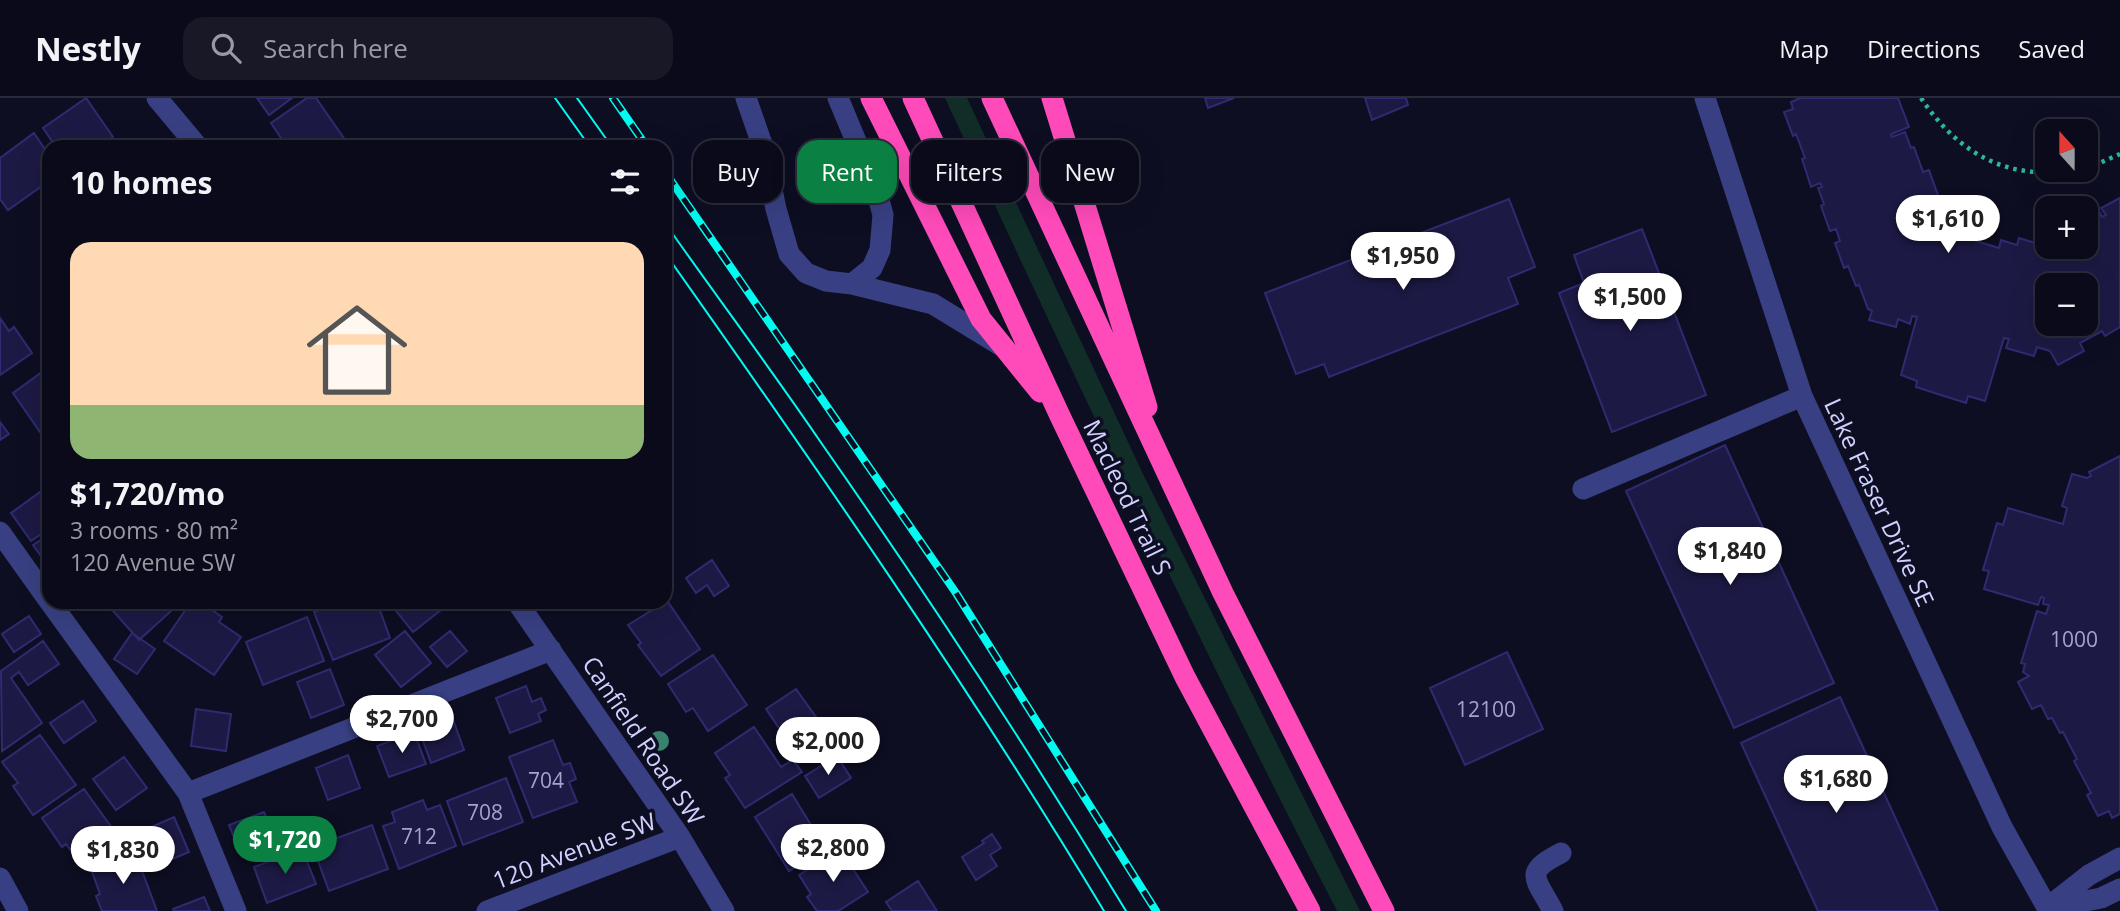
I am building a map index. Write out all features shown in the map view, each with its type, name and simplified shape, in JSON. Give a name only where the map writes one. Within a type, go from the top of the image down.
[{"type":"highway","points":[[871,98],[981,319],[1060,416]]},
{"type":"highway","name":"Macleod Trail S","points":[[913,98],[1060,416],[1185,677],[1310,911]]},
{"type":"highway","name":"Macleod Trail S","points":[[992,98],[1223,593],[1384,911]]},
{"type":"highway","points":[[1052,98],[1170,483]]},
{"type":"street","points":[[157,98],[192,140]]},
{"type":"street","points":[[746,98],[763,147],[789,254],[806,273],[826,281],[852,284],[933,304],[1004,348]]},
{"type":"street","points":[[838,98],[876,189],[883,215],[880,250],[873,268],[852,284]]},
{"type":"street","name":"Lake Fraser Drive SE","points":[[1705,98],[1802,397],[2002,827],[2045,910]]},
{"type":"street","points":[[1583,489],[1802,397]]},
{"type":"street","points":[[0,532],[42,591]]},
{"type":"street","points":[[55,609],[188,793],[236,911]]},
{"type":"street","name":"Canfield Road SW","points":[[522,609],[680,837],[724,911]]},
{"type":"street","points":[[188,793],[551,650]]},
{"type":"street","name":"120 Avenue SW","points":[[487,911],[680,837]]},
{"type":"street","points":[[1553,911],[1536,876],[1537,868],[1542,862],[1561,853]]},
{"type":"street","points":[[2045,910],[2089,875],[2120,858]]},
{"type":"street","points":[[0,878],[18,911]]},
{"type":"street","points":[[2045,910],[2101,898],[2120,888]]},
{"type":"path","points":[[1921,98],[1933,117],[1954,138],[1982,159],[2014,170],[2035,171]]},
{"type":"path","points":[[2098,164],[2120,154]]},
{"type":"green space","points":[[945,98],[967,98],[987,140],[964,140]]},
{"type":"green space","points":[[994,203],[1016,203],[1143,474],[1360,911],[1337,911],[1235,710]]},
{"type":"building","points":[[86,98],[113,137],[109,140],[51,140],[43,128]]},
{"type":"building","points":[[257,98],[292,98],[269,115]]},
{"type":"building","points":[[307,98],[316,98],[345,140],[282,140],[271,123]]},
{"type":"building","points":[[1205,98],[1234,98],[1208,108]]},
{"type":"building","points":[[1365,98],[1406,98],[1408,105],[1372,120]]},
{"type":"building","points":[[1800,98],[1898,98],[1909,127],[1891,134],[1892,137],[1905,132],[1923,172],[1929,170],[1940,201],[1931,205],[1935,213],[1964,222],[1963,228],[1979,233],[1976,241],[1999,248],[2001,240],[2017,245],[2019,238],[2035,243],[2035,259],[2098,259],[2098,214],[2102,217],[2106,215],[2101,208],[2120,198],[2120,327],[2105,336],[2102,331],[2098,333],[2098,273],[2035,273],[2035,336],[2093,336],[2080,343],[2084,351],[2058,365],[2050,351],[2037,347],[2034,356],[2006,348],[2009,339],[2004,338],[1985,401],[1968,396],[1966,403],[1916,387],[1917,381],[1901,375],[1917,317],[1912,316],[1910,324],[1898,319],[1896,327],[1869,320],[1872,311],[1868,309],[1848,266],[1844,268],[1835,243],[1840,241],[1836,229],[1830,231],[1821,206],[1824,204],[1818,188],[1822,187],[1820,183],[1811,187],[1802,159],[1805,158],[1784,112],[1793,109],[1791,102]]},
{"type":"building","points":[[34,133],[42,145],[42,186],[8,210],[0,199],[0,158]]},
{"type":"building","points":[[1509,199],[1535,267],[1508,278],[1518,304],[1329,377],[1324,364],[1296,374],[1265,293]]},
{"type":"building","points":[[1642,229],[1706,395],[1612,432],[1559,293],[1584,283],[1574,255]]},
{"type":"building","points":[[0,318],[9,331],[14,327],[32,353],[0,375]]},
{"type":"building","points":[[42,372],[42,435],[13,393]]},
{"type":"building","points":[[0,422],[9,434],[0,440]]},
{"type":"building","points":[[1725,445],[1834,683],[1734,728],[1626,491]]},
{"type":"building","points":[[2120,456],[2120,814],[2112,818],[2109,811],[2098,816],[2087,795],[2091,793],[2074,761],[2077,759],[2063,732],[2060,733],[2052,718],[2048,719],[2041,705],[2032,709],[2018,682],[2029,676],[2023,672],[2025,664],[2021,663],[2037,611],[2046,614],[2049,605],[2043,604],[2044,598],[2041,597],[2038,605],[1984,589],[1989,571],[1983,570],[1997,523],[2003,525],[2008,508],[2063,524],[2067,508],[2062,506],[2072,474],[2087,478],[2091,476],[2089,472]]},
{"type":"building","points":[[42,491],[42,534],[31,541],[11,513]]},
{"type":"building","points":[[42,539],[42,557],[33,545]]},
{"type":"building","points":[[712,560],[729,586],[714,596],[707,585],[696,593],[686,578]]},
{"type":"building","points":[[672,608],[700,649],[661,676],[638,645],[641,643],[628,625],[654,609]]},
{"type":"building","points":[[111,609],[173,609],[139,640]]},
{"type":"building","points":[[186,609],[210,609],[222,617],[219,622],[241,637],[214,675],[164,641]]},
{"type":"building","points":[[321,609],[380,609],[390,638],[333,660],[314,612]]},
{"type":"building","points":[[395,609],[442,609],[413,632]]},
{"type":"building","points":[[29,616],[41,634],[14,652],[2,634]]},
{"type":"building","points":[[307,617],[324,661],[263,685],[246,642]]},
{"type":"building","points":[[405,631],[431,663],[401,687],[375,655]]},
{"type":"building","points":[[450,631],[467,651],[447,667],[430,647]]},
{"type":"building","points":[[132,633],[155,649],[137,674],[114,659]]},
{"type":"building","points":[[43,641],[59,664],[28,685],[19,672],[11,678],[42,723],[2,751],[1,671]]},
{"type":"building","points":[[1507,652],[1543,729],[1465,765],[1430,688]]},
{"type":"building","points":[[713,655],[747,705],[708,731],[693,708],[686,712],[668,684]]},
{"type":"building","points":[[330,669],[344,705],[311,718],[297,682]]},
{"type":"building","points":[[526,686],[532,702],[541,698],[546,710],[538,714],[541,721],[510,733],[496,698]]},
{"type":"building","points":[[796,689],[816,717],[785,737],[766,709]]},
{"type":"building","points":[[1840,697],[1938,911],[1818,911],[1741,743]]},
{"type":"building","points":[[83,701],[96,721],[64,743],[50,723]]},
{"type":"building","points":[[196,709],[231,714],[226,751],[191,746]]},
{"type":"building","points":[[451,714],[464,750],[431,763],[418,727]]},
{"type":"building","points":[[754,727],[781,767],[793,760],[802,772],[745,808],[725,778],[730,775],[715,753]]},
{"type":"building","points":[[414,732],[426,764],[389,777],[377,746]]},
{"type":"building","points":[[40,735],[76,785],[33,815],[13,786],[18,783],[2,762]]},
{"type":"building","points":[[553,740],[563,765],[570,763],[576,779],[569,782],[577,802],[533,818],[509,757]]},
{"type":"building","points":[[348,755],[360,788],[328,800],[316,768]]},
{"type":"building","points":[[837,756],[851,778],[819,798],[805,776]]},
{"type":"building","points":[[124,757],[147,788],[116,810],[93,779]]},
{"type":"building","points":[[506,778],[523,822],[463,845],[447,801]]},
{"type":"building","points":[[84,789],[120,839],[82,866],[66,844],[62,847],[42,818]]},
{"type":"building","points":[[792,794],[825,848],[789,871],[755,817]]},
{"type":"building","points":[[423,800],[427,810],[440,805],[456,846],[399,869],[383,826],[395,822],[392,812]]},
{"type":"building","points":[[264,812],[277,844],[242,857],[229,825]]},
{"type":"building","points":[[174,817],[189,852],[154,867],[140,832]]},
{"type":"building","points":[[372,825],[388,869],[329,891],[313,847]]},
{"type":"building","points":[[992,834],[1001,848],[990,855],[997,866],[976,880],[962,857],[984,843],[982,841]]},
{"type":"building","points":[[302,849],[316,884],[267,903],[254,867]]},
{"type":"building","points":[[840,849],[868,892],[838,911],[817,911],[807,897],[811,894],[799,875]]},
{"type":"building","points":[[135,852],[157,911],[102,911],[96,896],[100,894],[91,869]]},
{"type":"building","points":[[918,881],[937,911],[892,911],[886,902]]},
{"type":"building","points":[[204,897],[210,911],[173,909]]},
{"type":"tram line","points":[[555,98],[585,140]]},
{"type":"tram line","points":[[577,98],[607,140]]},
{"type":"tram line","points":[[672,233],[901,559],[1016,733],[1126,911]]},
{"type":"tram line","points":[[672,263],[945,660],[1104,911]]},
{"type":"railway","points":[[613,98],[642,140]]},
{"type":"railway","points":[[672,182],[956,593],[1156,911]]}]
